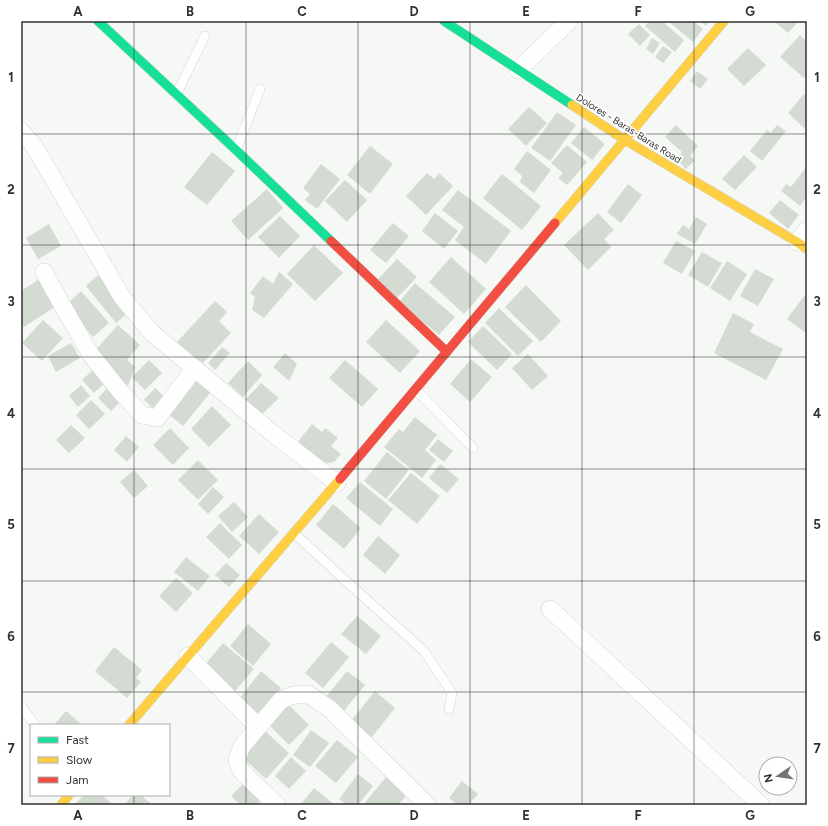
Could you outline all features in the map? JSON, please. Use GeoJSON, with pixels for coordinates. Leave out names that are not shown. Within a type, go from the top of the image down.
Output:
{"type":"FeatureCollection","features":[{"type":"Feature","properties":{"kind":"street"},"geometry":{"type":"LineString","coordinates":[[98,21],[236,150],[447,352]]}},
{"type":"Feature","properties":{"kind":"street","name":"Dolores - Baras-Baras Road"},"geometry":{"type":"LineString","coordinates":[[444,21],[624,140],[804,240]]}},
{"type":"Feature","properties":{"kind":"street"},"geometry":{"type":"LineString","coordinates":[[518,70],[569,21]]}},
{"type":"Feature","properties":{"kind":"street"},"geometry":{"type":"LineString","coordinates":[[130,724],[416,390],[724,21]]}},
{"type":"Feature","properties":{"kind":"street"},"geometry":{"type":"LineString","coordinates":[[21,131],[34,146],[122,297],[152,333],[271,432],[337,483]]}},
{"type":"Feature","properties":{"kind":"street"},"geometry":{"type":"LineString","coordinates":[[44,272],[91,355],[120,392],[142,415],[157,418],[195,368]]}},
{"type":"Feature","properties":{"kind":"street"},"geometry":{"type":"LineString","coordinates":[[550,609],[761,805]]}},
{"type":"Feature","properties":{"kind":"street"},"geometry":{"type":"LineString","coordinates":[[188,656],[258,727]]}},
{"type":"Feature","properties":{"kind":"street"},"geometry":{"type":"LineString","coordinates":[[277,805],[242,772],[237,759],[242,746],[281,700],[294,695],[308,694],[330,710],[427,805]]}},
{"type":"Feature","properties":{"kind":"street"},"geometry":{"type":"LineString","coordinates":[[61,805],[68,796]]}},
{"type":"Feature","properties":{"kind":"lane"},"geometry":{"type":"LineString","coordinates":[[109,31],[111,21]]}},
{"type":"Feature","properties":{"kind":"lane"},"geometry":{"type":"LineString","coordinates":[[176,94],[205,36]]}},
{"type":"Feature","properties":{"kind":"lane"},"geometry":{"type":"LineString","coordinates":[[236,150],[260,89]]}},
{"type":"Feature","properties":{"kind":"lane"},"geometry":{"type":"LineString","coordinates":[[416,390],[473,448]]}},
{"type":"Feature","properties":{"kind":"lane"},"geometry":{"type":"LineString","coordinates":[[294,533],[424,651],[452,693],[449,709]]}},
{"type":"Feature","properties":{"kind":"lane"},"geometry":{"type":"LineString","coordinates":[[21,706],[34,724]]}},
{"type":"Feature","properties":{"kind":"building"},"geometry":{"type":"Polygon","coordinates":[[[649,21],[662,21],[684,40],[675,52],[645,26],[649,21]]]}},
{"type":"Feature","properties":{"kind":"building"},"geometry":{"type":"Polygon","coordinates":[[[668,21],[693,21],[703,29],[693,42],[668,21]]]}},
{"type":"Feature","properties":{"kind":"building"},"geometry":{"type":"Polygon","coordinates":[[[700,21],[710,21],[706,26],[700,21]]]}},
{"type":"Feature","properties":{"kind":"building"},"geometry":{"type":"Polygon","coordinates":[[[774,21],[799,21],[788,33],[774,21]]]}},
{"type":"Feature","properties":{"kind":"building"},"geometry":{"type":"Polygon","coordinates":[[[639,24],[650,35],[640,46],[628,34],[639,24]]]}},
{"type":"Feature","properties":{"kind":"building"},"geometry":{"type":"Polygon","coordinates":[[[800,35],[807,42],[807,75],[804,78],[780,57],[800,35]]]}},
{"type":"Feature","properties":{"kind":"building"},"geometry":{"type":"Polygon","coordinates":[[[652,38],[660,43],[653,54],[646,49],[652,38]]]}},
{"type":"Feature","properties":{"kind":"building"},"geometry":{"type":"Polygon","coordinates":[[[663,46],[672,52],[663,63],[655,57],[663,46]]]}},
{"type":"Feature","properties":{"kind":"building"},"geometry":{"type":"Polygon","coordinates":[[[748,48],[766,65],[744,86],[727,69],[748,48]]]}},
{"type":"Feature","properties":{"kind":"building"},"geometry":{"type":"Polygon","coordinates":[[[697,71],[708,79],[700,89],[690,81],[697,71]]]}},
{"type":"Feature","properties":{"kind":"building"},"geometry":{"type":"Polygon","coordinates":[[[804,94],[807,96],[807,124],[804,128],[788,113],[804,94]]]}},
{"type":"Feature","properties":{"kind":"building"},"geometry":{"type":"Polygon","coordinates":[[[529,107],[547,123],[526,146],[508,129],[529,107]]]}},
{"type":"Feature","properties":{"kind":"building"},"geometry":{"type":"Polygon","coordinates":[[[557,112],[576,125],[550,161],[531,148],[557,112]]]}},
{"type":"Feature","properties":{"kind":"building"},"geometry":{"type":"Polygon","coordinates":[[[676,125],[698,146],[690,156],[695,160],[686,169],[676,159],[682,152],[665,137],[676,125]]]}},
{"type":"Feature","properties":{"kind":"building"},"geometry":{"type":"Polygon","coordinates":[[[777,125],[786,131],[762,161],[750,151],[767,130],[771,133],[777,125]]]}},
{"type":"Feature","properties":{"kind":"building"},"geometry":{"type":"Polygon","coordinates":[[[584,127],[605,144],[592,160],[571,143],[584,127]]]}},
{"type":"Feature","properties":{"kind":"building"},"geometry":{"type":"Polygon","coordinates":[[[567,145],[587,162],[567,185],[558,178],[563,173],[551,163],[567,145]]]}},
{"type":"Feature","properties":{"kind":"building"},"geometry":{"type":"Polygon","coordinates":[[[370,146],[393,164],[370,194],[347,175],[370,146]]]}},
{"type":"Feature","properties":{"kind":"building"},"geometry":{"type":"Polygon","coordinates":[[[527,151],[551,170],[534,193],[520,182],[522,176],[514,169],[527,151]]]}},
{"type":"Feature","properties":{"kind":"building"},"geometry":{"type":"Polygon","coordinates":[[[212,152],[235,171],[207,205],[184,187],[212,152]]]}},
{"type":"Feature","properties":{"kind":"building"},"geometry":{"type":"Polygon","coordinates":[[[744,155],[757,167],[735,190],[722,179],[744,155]]]}},
{"type":"Feature","properties":{"kind":"building"},"geometry":{"type":"Polygon","coordinates":[[[321,164],[340,179],[317,209],[305,200],[310,194],[303,188],[321,164]]]}},
{"type":"Feature","properties":{"kind":"building"},"geometry":{"type":"Polygon","coordinates":[[[807,166],[807,196],[800,206],[781,191],[786,184],[791,187],[807,166]]]}},
{"type":"Feature","properties":{"kind":"building"},"geometry":{"type":"Polygon","coordinates":[[[427,173],[434,179],[439,173],[453,186],[426,215],[406,196],[427,173]]]}},
{"type":"Feature","properties":{"kind":"building"},"geometry":{"type":"Polygon","coordinates":[[[502,174],[541,206],[522,230],[483,198],[502,174]]]}},
{"type":"Feature","properties":{"kind":"building"},"geometry":{"type":"Polygon","coordinates":[[[345,180],[367,200],[347,222],[325,201],[345,180]]]}},
{"type":"Feature","properties":{"kind":"building"},"geometry":{"type":"Polygon","coordinates":[[[628,184],[642,195],[621,223],[607,212],[628,184]]]}},
{"type":"Feature","properties":{"kind":"building"},"geometry":{"type":"Polygon","coordinates":[[[267,189],[283,208],[248,240],[231,221],[267,189]]]}},
{"type":"Feature","properties":{"kind":"building"},"geometry":{"type":"Polygon","coordinates":[[[458,190],[511,231],[486,264],[455,240],[464,227],[442,210],[458,190]]]}},
{"type":"Feature","properties":{"kind":"building"},"geometry":{"type":"Polygon","coordinates":[[[780,200],[799,215],[788,229],[769,213],[780,200]]]}},
{"type":"Feature","properties":{"kind":"building"},"geometry":{"type":"Polygon","coordinates":[[[435,213],[458,231],[444,249],[422,231],[435,213]]]}},
{"type":"Feature","properties":{"kind":"building"},"geometry":{"type":"Polygon","coordinates":[[[598,213],[614,230],[604,239],[611,247],[588,270],[564,245],[598,213]]]}},
{"type":"Feature","properties":{"kind":"building"},"geometry":{"type":"Polygon","coordinates":[[[280,216],[300,236],[279,258],[258,237],[280,216]]]}},
{"type":"Feature","properties":{"kind":"building"},"geometry":{"type":"Polygon","coordinates":[[[696,217],[707,224],[695,244],[677,234],[683,225],[689,229],[696,217]]]}},
{"type":"Feature","properties":{"kind":"building"},"geometry":{"type":"Polygon","coordinates":[[[393,223],[409,236],[386,263],[370,250],[393,223]]]}},
{"type":"Feature","properties":{"kind":"building"},"geometry":{"type":"Polygon","coordinates":[[[49,224],[61,246],[38,259],[26,238],[49,224]]]}},
{"type":"Feature","properties":{"kind":"building"},"geometry":{"type":"Polygon","coordinates":[[[676,241],[695,251],[682,274],[663,263],[676,241]]]}},
{"type":"Feature","properties":{"kind":"building"},"geometry":{"type":"Polygon","coordinates":[[[314,245],[343,273],[315,301],[287,274],[314,245]]]}},
{"type":"Feature","properties":{"kind":"building"},"geometry":{"type":"Polygon","coordinates":[[[702,252],[722,263],[708,287],[688,275],[702,252]]]}},
{"type":"Feature","properties":{"kind":"building"},"geometry":{"type":"Polygon","coordinates":[[[451,257],[486,289],[464,314],[429,282],[451,257]]]}},
{"type":"Feature","properties":{"kind":"building"},"geometry":{"type":"Polygon","coordinates":[[[397,259],[417,277],[397,298],[377,280],[397,259]]]}},
{"type":"Feature","properties":{"kind":"building"},"geometry":{"type":"Polygon","coordinates":[[[727,261],[747,274],[730,301],[710,288],[727,261]]]}},
{"type":"Feature","properties":{"kind":"building"},"geometry":{"type":"Polygon","coordinates":[[[755,269],[774,279],[758,306],[740,296],[755,269]]]}},
{"type":"Feature","properties":{"kind":"building"},"geometry":{"type":"Polygon","coordinates":[[[279,272],[293,284],[264,318],[252,310],[255,297],[250,293],[263,276],[273,284],[279,272]]]}},
{"type":"Feature","properties":{"kind":"building"},"geometry":{"type":"Polygon","coordinates":[[[98,275],[128,313],[116,323],[86,286],[98,275]]]}},
{"type":"Feature","properties":{"kind":"building"},"geometry":{"type":"Polygon","coordinates":[[[41,278],[58,305],[24,327],[21,322],[21,291],[41,278]]]}},
{"type":"Feature","properties":{"kind":"building"},"geometry":{"type":"Polygon","coordinates":[[[415,283],[455,317],[439,335],[399,302],[415,283]]]}},
{"type":"Feature","properties":{"kind":"building"},"geometry":{"type":"Polygon","coordinates":[[[526,285],[561,321],[541,342],[505,307],[526,285]]]}},
{"type":"Feature","properties":{"kind":"building"},"geometry":{"type":"Polygon","coordinates":[[[81,291],[109,323],[93,337],[66,305],[81,291]]]}},
{"type":"Feature","properties":{"kind":"building"},"geometry":{"type":"Polygon","coordinates":[[[807,292],[807,334],[787,319],[807,292]]]}},
{"type":"Feature","properties":{"kind":"building"},"geometry":{"type":"Polygon","coordinates":[[[215,301],[227,312],[219,321],[231,333],[201,365],[177,342],[215,301]]]}},
{"type":"Feature","properties":{"kind":"building"},"geometry":{"type":"Polygon","coordinates":[[[499,308],[533,341],[518,356],[485,323],[499,308]]]}},
{"type":"Feature","properties":{"kind":"building"},"geometry":{"type":"Polygon","coordinates":[[[733,313],[754,324],[750,332],[783,349],[766,380],[714,353],[733,313]]]}},
{"type":"Feature","properties":{"kind":"building"},"geometry":{"type":"Polygon","coordinates":[[[43,320],[63,338],[42,361],[22,343],[43,320]]]}},
{"type":"Feature","properties":{"kind":"building"},"geometry":{"type":"Polygon","coordinates":[[[386,320],[420,351],[400,373],[366,342],[386,320]]]}},
{"type":"Feature","properties":{"kind":"building"},"geometry":{"type":"Polygon","coordinates":[[[118,325],[140,345],[127,360],[135,367],[128,386],[92,354],[118,325]]]}},
{"type":"Feature","properties":{"kind":"building"},"geometry":{"type":"Polygon","coordinates":[[[483,326],[512,354],[497,370],[468,342],[483,326]]]}},
{"type":"Feature","properties":{"kind":"building"},"geometry":{"type":"Polygon","coordinates":[[[71,343],[80,358],[56,372],[48,356],[71,343]]]}},
{"type":"Feature","properties":{"kind":"building"},"geometry":{"type":"Polygon","coordinates":[[[222,347],[230,353],[215,370],[208,363],[222,347]]]}},
{"type":"Feature","properties":{"kind":"building"},"geometry":{"type":"Polygon","coordinates":[[[285,353],[297,364],[289,381],[273,367],[285,353]]]}},
{"type":"Feature","properties":{"kind":"building"},"geometry":{"type":"Polygon","coordinates":[[[528,354],[548,376],[532,390],[512,368],[528,354]]]}},
{"type":"Feature","properties":{"kind":"building"},"geometry":{"type":"Polygon","coordinates":[[[471,359],[492,377],[470,402],[450,384],[471,359]]]}},
{"type":"Feature","properties":{"kind":"building"},"geometry":{"type":"Polygon","coordinates":[[[149,360],[162,373],[145,390],[132,377],[149,360]]]}},
{"type":"Feature","properties":{"kind":"building"},"geometry":{"type":"Polygon","coordinates":[[[345,360],[378,389],[362,407],[329,378],[345,360]]]}},
{"type":"Feature","properties":{"kind":"building"},"geometry":{"type":"Polygon","coordinates":[[[248,361],[262,375],[243,397],[228,383],[248,361]]]}},
{"type":"Feature","properties":{"kind":"building"},"geometry":{"type":"Polygon","coordinates":[[[95,368],[107,381],[94,393],[82,380],[95,368]]]}},
{"type":"Feature","properties":{"kind":"building"},"geometry":{"type":"Polygon","coordinates":[[[195,380],[210,393],[183,426],[167,413],[195,380]]]}},
{"type":"Feature","properties":{"kind":"building"},"geometry":{"type":"Polygon","coordinates":[[[261,383],[279,398],[260,416],[245,400],[261,383]]]}},
{"type":"Feature","properties":{"kind":"building"},"geometry":{"type":"Polygon","coordinates":[[[81,385],[90,396],[78,407],[69,396],[81,385]]]}},
{"type":"Feature","properties":{"kind":"building"},"geometry":{"type":"Polygon","coordinates":[[[109,386],[122,400],[111,411],[98,398],[109,386]]]}},
{"type":"Feature","properties":{"kind":"building"},"geometry":{"type":"Polygon","coordinates":[[[155,388],[167,399],[156,411],[144,400],[155,388]]]}},
{"type":"Feature","properties":{"kind":"building"},"geometry":{"type":"Polygon","coordinates":[[[91,400],[105,414],[89,429],[76,415],[91,400]]]}},
{"type":"Feature","properties":{"kind":"building"},"geometry":{"type":"Polygon","coordinates":[[[212,406],[231,425],[209,447],[191,429],[212,406]]]}},
{"type":"Feature","properties":{"kind":"building"},"geometry":{"type":"Polygon","coordinates":[[[415,417],[437,435],[425,450],[436,460],[422,478],[384,447],[399,429],[403,432],[415,417]]]}},
{"type":"Feature","properties":{"kind":"building"},"geometry":{"type":"Polygon","coordinates":[[[312,424],[322,432],[325,428],[338,438],[331,446],[341,454],[334,462],[323,464],[297,443],[312,424]]]}},
{"type":"Feature","properties":{"kind":"building"},"geometry":{"type":"Polygon","coordinates":[[[71,425],[85,438],[69,453],[56,440],[71,425]]]}},
{"type":"Feature","properties":{"kind":"building"},"geometry":{"type":"Polygon","coordinates":[[[170,428],[189,448],[173,465],[153,445],[170,428]]]}},
{"type":"Feature","properties":{"kind":"building"},"geometry":{"type":"Polygon","coordinates":[[[126,436],[139,447],[127,462],[114,450],[126,436]]]}},
{"type":"Feature","properties":{"kind":"building"},"geometry":{"type":"Polygon","coordinates":[[[438,439],[453,451],[444,462],[429,450],[438,439]]]}},
{"type":"Feature","properties":{"kind":"building"},"geometry":{"type":"Polygon","coordinates":[[[387,452],[409,470],[386,499],[364,481],[387,452]]]}},
{"type":"Feature","properties":{"kind":"building"},"geometry":{"type":"Polygon","coordinates":[[[198,460],[218,480],[198,500],[178,480],[198,460]]]}},
{"type":"Feature","properties":{"kind":"building"},"geometry":{"type":"Polygon","coordinates":[[[440,464],[459,479],[447,493],[429,478],[440,464]]]}},
{"type":"Feature","properties":{"kind":"building"},"geometry":{"type":"Polygon","coordinates":[[[134,470],[148,486],[134,498],[120,482],[134,470]]]}},
{"type":"Feature","properties":{"kind":"building"},"geometry":{"type":"Polygon","coordinates":[[[411,473],[440,496],[417,524],[388,500],[411,473]]]}},
{"type":"Feature","properties":{"kind":"building"},"geometry":{"type":"Polygon","coordinates":[[[360,482],[393,509],[380,526],[346,498],[360,482]]]}},
{"type":"Feature","properties":{"kind":"building"},"geometry":{"type":"Polygon","coordinates":[[[213,487],[224,497],[208,514],[198,504],[213,487]]]}},
{"type":"Feature","properties":{"kind":"building"},"geometry":{"type":"Polygon","coordinates":[[[234,502],[248,517],[232,532],[218,516],[234,502]]]}},
{"type":"Feature","properties":{"kind":"building"},"geometry":{"type":"Polygon","coordinates":[[[333,504],[361,528],[344,549],[316,525],[333,504]]]}},
{"type":"Feature","properties":{"kind":"building"},"geometry":{"type":"Polygon","coordinates":[[[259,514],[279,532],[259,554],[239,536],[259,514]]]}},
{"type":"Feature","properties":{"kind":"building"},"geometry":{"type":"Polygon","coordinates":[[[220,523],[242,545],[229,559],[206,537],[220,523]]]}},
{"type":"Feature","properties":{"kind":"building"},"geometry":{"type":"Polygon","coordinates":[[[378,536],[400,555],[385,574],[363,555],[378,536]]]}},
{"type":"Feature","properties":{"kind":"building"},"geometry":{"type":"Polygon","coordinates":[[[186,557],[210,576],[198,591],[174,572],[186,557]]]}},
{"type":"Feature","properties":{"kind":"building"},"geometry":{"type":"Polygon","coordinates":[[[226,563],[240,575],[229,587],[215,575],[226,563]]]}},
{"type":"Feature","properties":{"kind":"building"},"geometry":{"type":"Polygon","coordinates":[[[176,578],[193,593],[176,612],[159,596],[176,578]]]}},
{"type":"Feature","properties":{"kind":"building"},"geometry":{"type":"Polygon","coordinates":[[[357,616],[381,636],[366,654],[341,634],[357,616]]]}},
{"type":"Feature","properties":{"kind":"building"},"geometry":{"type":"Polygon","coordinates":[[[248,624],[271,644],[253,666],[230,646],[248,624]]]}},
{"type":"Feature","properties":{"kind":"building"},"geometry":{"type":"Polygon","coordinates":[[[331,642],[349,657],[323,688],[305,673],[331,642]]]}},
{"type":"Feature","properties":{"kind":"building"},"geometry":{"type":"Polygon","coordinates":[[[223,643],[254,669],[234,692],[203,667],[223,643]]]}},
{"type":"Feature","properties":{"kind":"building"},"geometry":{"type":"Polygon","coordinates":[[[114,647],[142,670],[136,678],[141,682],[127,698],[95,671],[114,647]]]}},
{"type":"Feature","properties":{"kind":"building"},"geometry":{"type":"Polygon","coordinates":[[[261,671],[281,688],[260,715],[240,698],[261,671]]]}},
{"type":"Feature","properties":{"kind":"building"},"geometry":{"type":"Polygon","coordinates":[[[347,671],[365,685],[343,712],[326,697],[347,671]]]}},
{"type":"Feature","properties":{"kind":"building"},"geometry":{"type":"Polygon","coordinates":[[[375,691],[395,708],[372,737],[352,720],[375,691]]]}},
{"type":"Feature","properties":{"kind":"building"},"geometry":{"type":"Polygon","coordinates":[[[288,704],[309,725],[289,745],[268,724],[288,704]]]}},
{"type":"Feature","properties":{"kind":"building"},"geometry":{"type":"Polygon","coordinates":[[[66,711],[81,724],[55,724],[66,711]]]}},
{"type":"Feature","properties":{"kind":"building"},"geometry":{"type":"Polygon","coordinates":[[[264,730],[289,753],[266,779],[241,756],[264,730]]]}},
{"type":"Feature","properties":{"kind":"building"},"geometry":{"type":"Polygon","coordinates":[[[311,730],[329,743],[310,767],[293,755],[311,730]]]}},
{"type":"Feature","properties":{"kind":"building"},"geometry":{"type":"Polygon","coordinates":[[[337,740],[358,757],[336,783],[315,766],[337,740]]]}},
{"type":"Feature","properties":{"kind":"building"},"geometry":{"type":"Polygon","coordinates":[[[291,757],[306,771],[289,789],[275,776],[291,757]]]}},
{"type":"Feature","properties":{"kind":"building"},"geometry":{"type":"Polygon","coordinates":[[[358,774],[373,786],[358,805],[347,805],[339,799],[358,774]]]}},
{"type":"Feature","properties":{"kind":"building"},"geometry":{"type":"Polygon","coordinates":[[[386,777],[407,795],[398,805],[363,805],[386,777]]]}},
{"type":"Feature","properties":{"kind":"building"},"geometry":{"type":"Polygon","coordinates":[[[462,781],[478,794],[469,805],[458,805],[449,798],[462,781]]]}},
{"type":"Feature","properties":{"kind":"building"},"geometry":{"type":"Polygon","coordinates":[[[245,782],[263,799],[256,805],[240,805],[231,796],[245,782]]]}},
{"type":"Feature","properties":{"kind":"building"},"geometry":{"type":"Polygon","coordinates":[[[314,788],[335,805],[300,805],[314,788]]]}},
{"type":"Feature","properties":{"kind":"building"},"geometry":{"type":"Polygon","coordinates":[[[83,796],[103,796],[113,805],[74,805],[83,796]]]}},
{"type":"Feature","properties":{"kind":"building"},"geometry":{"type":"Polygon","coordinates":[[[132,796],[142,796],[150,803],[149,805],[124,805],[132,796]]]}},
{"type":"Feature","properties":{"kind":"traffic: fast"},"geometry":{"type":"LineString","coordinates":[[98,21],[331,241]]}},
{"type":"Feature","properties":{"kind":"traffic: fast"},"geometry":{"type":"LineString","coordinates":[[444,21],[572,105]]}},
{"type":"Feature","properties":{"kind":"traffic: slow"},"geometry":{"type":"LineString","coordinates":[[555,223],[724,21]]}},
{"type":"Feature","properties":{"kind":"traffic: slow"},"geometry":{"type":"LineString","coordinates":[[572,105],[625,140],[807,249]]}},
{"type":"Feature","properties":{"kind":"traffic: slow"},"geometry":{"type":"LineString","coordinates":[[130,724],[340,479]]}},
{"type":"Feature","properties":{"kind":"traffic: slow"},"geometry":{"type":"LineString","coordinates":[[61,805],[68,796]]}},
{"type":"Feature","properties":{"kind":"traffic: jam"},"geometry":{"type":"LineString","coordinates":[[340,479],[555,223]]}},
{"type":"Feature","properties":{"kind":"traffic: jam"},"geometry":{"type":"LineString","coordinates":[[331,241],[447,352]]}}]}
